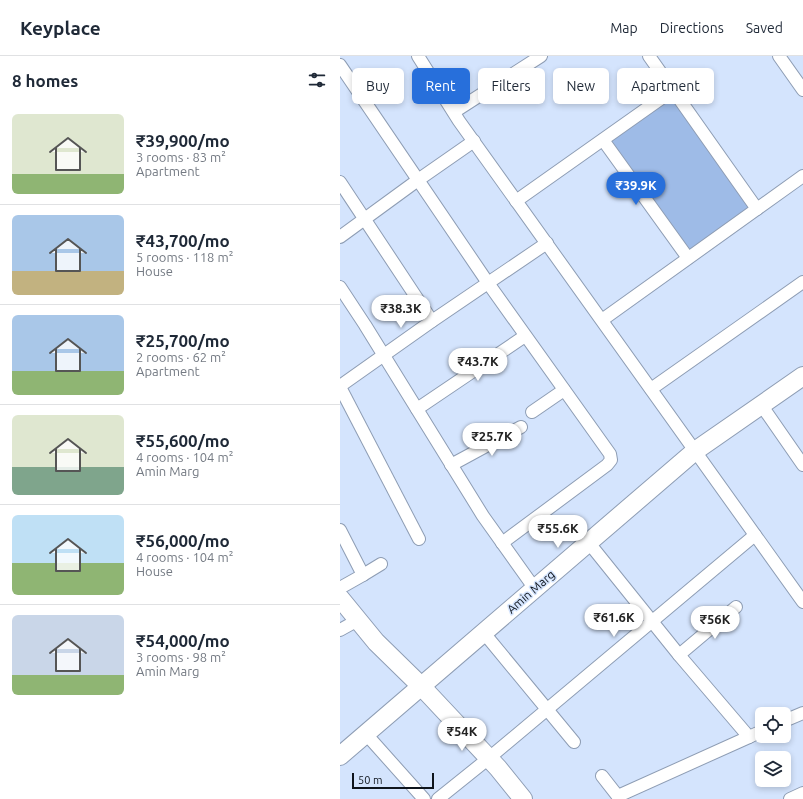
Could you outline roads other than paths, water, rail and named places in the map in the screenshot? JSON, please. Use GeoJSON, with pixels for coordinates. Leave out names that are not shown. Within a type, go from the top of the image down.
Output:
{"type":"FeatureCollection","features":[{"type":"Feature","properties":{"kind":"main road","name":"Amin Marg"},"geometry":{"type":"LineString","coordinates":[[340,756],[695,451],[762,406],[803,376]]}},
{"type":"Feature","properties":{"kind":"main road"},"geometry":{"type":"LineString","coordinates":[[340,598],[376,642],[422,687],[489,758],[523,799]]}},
{"type":"Feature","properties":{"kind":"street"},"geometry":{"type":"LineString","coordinates":[[418,56],[474,141],[803,602]]}},
{"type":"Feature","properties":{"kind":"street"},"geometry":{"type":"LineString","coordinates":[[454,112],[541,56]]}},
{"type":"Feature","properties":{"kind":"street"},"geometry":{"type":"LineString","coordinates":[[648,56],[657,68]]}},
{"type":"Feature","properties":{"kind":"street"},"geometry":{"type":"LineString","coordinates":[[779,56],[803,90]]}},
{"type":"Feature","properties":{"kind":"street"},"geometry":{"type":"LineString","coordinates":[[340,65],[488,283],[610,454],[611,460],[607,465],[502,543]]}},
{"type":"Feature","properties":{"kind":"street"},"geometry":{"type":"LineString","coordinates":[[516,200],[653,104]]}},
{"type":"Feature","properties":{"kind":"street"},"geometry":{"type":"LineString","coordinates":[[683,104],[757,209]]}},
{"type":"Feature","properties":{"kind":"street"},"geometry":{"type":"LineString","coordinates":[[603,140],[688,258]]}},
{"type":"Feature","properties":{"kind":"street"},"geometry":{"type":"LineString","coordinates":[[340,237],[474,141]]}},
{"type":"Feature","properties":{"kind":"street"},"geometry":{"type":"LineString","coordinates":[[602,320],[803,176]]}},
{"type":"Feature","properties":{"kind":"street"},"geometry":{"type":"LineString","coordinates":[[340,182],[432,322]]}},
{"type":"Feature","properties":{"kind":"street"},"geometry":{"type":"LineString","coordinates":[[419,539],[340,387],[488,283],[547,244]]}},
{"type":"Feature","properties":{"kind":"street"},"geometry":{"type":"LineString","coordinates":[[651,389],[803,282]]}},
{"type":"Feature","properties":{"kind":"street"},"geometry":{"type":"LineString","coordinates":[[342,293],[384,355],[483,516],[535,589]]}},
{"type":"Feature","properties":{"kind":"street"},"geometry":{"type":"LineString","coordinates":[[417,409],[525,336]]}},
{"type":"Feature","properties":{"kind":"street"},"geometry":{"type":"LineString","coordinates":[[532,412],[564,390]]}},
{"type":"Feature","properties":{"kind":"street"},"geometry":{"type":"LineString","coordinates":[[762,406],[803,465]]}},
{"type":"Feature","properties":{"kind":"street"},"geometry":{"type":"LineString","coordinates":[[451,465],[520,427]]}},
{"type":"Feature","properties":{"kind":"street"},"geometry":{"type":"LineString","coordinates":[[340,530],[363,575]]}},
{"type":"Feature","properties":{"kind":"street"},"geometry":{"type":"LineString","coordinates":[[438,799],[547,710],[755,535]]}},
{"type":"Feature","properties":{"kind":"street"},"geometry":{"type":"LineString","coordinates":[[589,543],[679,655],[749,737]]}},
{"type":"Feature","properties":{"kind":"street"},"geometry":{"type":"LineString","coordinates":[[340,588],[381,564]]}},
{"type":"Feature","properties":{"kind":"street"},"geometry":{"type":"LineString","coordinates":[[679,655],[736,607]]}},
{"type":"Feature","properties":{"kind":"street"},"geometry":{"type":"LineString","coordinates":[[340,630],[358,620]]}},
{"type":"Feature","properties":{"kind":"street"},"geometry":{"type":"LineString","coordinates":[[484,633],[574,742]]}},
{"type":"Feature","properties":{"kind":"street"},"geometry":{"type":"LineString","coordinates":[[791,718],[803,713]]}},
{"type":"Feature","properties":{"kind":"street"},"geometry":{"type":"LineString","coordinates":[[366,734],[424,799]]}},
{"type":"Feature","properties":{"kind":"street"},"geometry":{"type":"LineString","coordinates":[[602,776],[619,798],[755,734]]}},
{"type":"Feature","properties":{"kind":"street"},"geometry":{"type":"LineString","coordinates":[[790,799],[803,793]]}}]}
